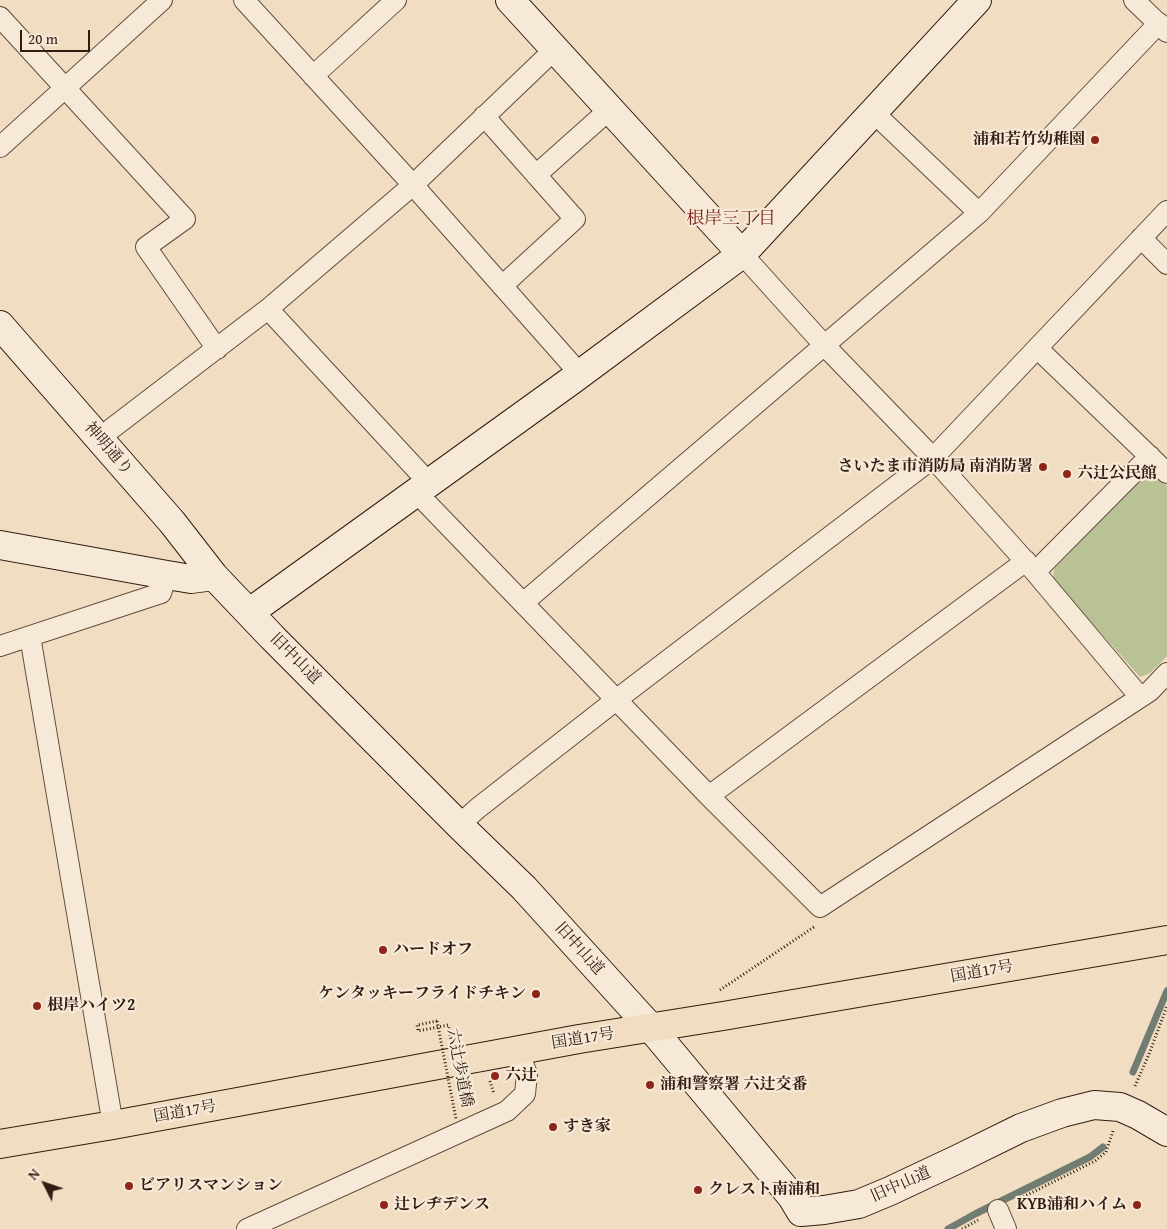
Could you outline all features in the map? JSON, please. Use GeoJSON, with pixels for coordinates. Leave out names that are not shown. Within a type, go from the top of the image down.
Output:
{"type":"FeatureCollection","features":[{"type":"Feature","properties":{"kind":"highway","name":"国道17号"},"geometry":{"type":"LineString","coordinates":[[0,1144],[518,1050],[1167,940]]}},
{"type":"Feature","properties":{"kind":"street"},"geometry":{"type":"LineString","coordinates":[[0,147],[162,0]]}},
{"type":"Feature","properties":{"kind":"street"},"geometry":{"type":"LineString","coordinates":[[244,0],[413,185],[580,374]]}},
{"type":"Feature","properties":{"kind":"street"},"geometry":{"type":"LineString","coordinates":[[313,76],[396,0]]}},
{"type":"Feature","properties":{"kind":"street"},"geometry":{"type":"LineString","coordinates":[[250,612],[580,374],[742,254],[977,0]]}},
{"type":"Feature","properties":{"kind":"street"},"geometry":{"type":"LineString","coordinates":[[523,603],[979,214],[1163,28],[1134,0]]}},
{"type":"Feature","properties":{"kind":"street"},"geometry":{"type":"LineString","coordinates":[[515,2],[555,49],[825,346],[933,458],[1031,566],[1140,697]]}},
{"type":"Feature","properties":{"kind":"street"},"geometry":{"type":"LineString","coordinates":[[0,17],[185,219],[146,247],[217,349]]}},
{"type":"Feature","properties":{"kind":"street"},"geometry":{"type":"LineString","coordinates":[[98,439],[268,309],[413,185],[555,49]]}},
{"type":"Feature","properties":{"kind":"street"},"geometry":{"type":"LineString","coordinates":[[536,175],[610,109]]}},
{"type":"Feature","properties":{"kind":"street"},"geometry":{"type":"LineString","coordinates":[[873,112],[979,214]]}},
{"type":"Feature","properties":{"kind":"street"},"geometry":{"type":"LineString","coordinates":[[484,116],[575,218],[502,286]]}},
{"type":"Feature","properties":{"kind":"street"},"geometry":{"type":"LineString","coordinates":[[459,825],[616,700],[933,458],[1167,211]]}},
{"type":"Feature","properties":{"kind":"street"},"geometry":{"type":"LineString","coordinates":[[1141,238],[1167,264]]}},
{"type":"Feature","properties":{"kind":"street"},"geometry":{"type":"LineString","coordinates":[[268,309],[523,603],[709,796],[820,906],[1150,691],[1167,673]]}},
{"type":"Feature","properties":{"kind":"street","name":"神明通り"},"geometry":{"type":"LineString","coordinates":[[0,325],[172,522],[214,576]]}},
{"type":"Feature","properties":{"kind":"street"},"geometry":{"type":"LineString","coordinates":[[1037,348],[1167,473]]}},
{"type":"Feature","properties":{"kind":"street"},"geometry":{"type":"LineString","coordinates":[[709,796],[1031,566],[1150,456]]}},
{"type":"Feature","properties":{"kind":"street"},"geometry":{"type":"LineString","coordinates":[[0,544],[191,579],[214,576]]}},
{"type":"Feature","properties":{"kind":"street"},"geometry":{"type":"LineString","coordinates":[[0,646],[161,593],[167,575]]}},
{"type":"Feature","properties":{"kind":"street","name":"旧中山道"},"geometry":{"type":"LineString","coordinates":[[214,576],[272,637],[524,888],[651,1028],[786,1190],[804,1220],[824,1210],[859,1204],[890,1191],[1021,1128],[1062,1113],[1094,1105],[1120,1107],[1167,1132]]}},
{"type":"Feature","properties":{"kind":"street"},"geometry":{"type":"LineString","coordinates":[[30,636],[113,1125]]}},
{"type":"Feature","properties":{"kind":"street"},"geometry":{"type":"LineString","coordinates":[[247,1229],[507,1111],[525,1094],[527,1074],[518,1050]]}},
{"type":"Feature","properties":{"kind":"street"},"geometry":{"type":"LineString","coordinates":[[998,1210],[1006,1229]]}},
{"type":"Feature","properties":{"kind":"path"},"geometry":{"type":"LineString","coordinates":[[717,992],[821,922]]}},
{"type":"Feature","properties":{"kind":"path","name":"六辻歩道橋"},"geometry":{"type":"LineString","coordinates":[[451,1040],[448,1025],[437,1027],[418,1031],[417,1025],[437,1021],[456,1120]]}},
{"type":"Feature","properties":{"kind":"green space"},"geometry":{"type":"Polygon","coordinates":[[[1146,475],[1158,477],[1167,486],[1167,656],[1150,673],[1140,677],[1053,579],[1054,569],[1146,475]]]}},
{"type":"Feature","properties":{"kind":"waterway"},"geometry":{"type":"LineString","coordinates":[[1133,1072],[1167,991]]}},
{"type":"Feature","properties":{"kind":"waterway"},"geometry":{"type":"LineString","coordinates":[[948,1229],[1090,1157],[1103,1147]]}},
{"type":"Feature","properties":{"kind":"place","name":"浦和若竹幼稚園"},"geometry":{"type":"Point","coordinates":[1095,140]}},
{"type":"Feature","properties":{"kind":"place","name":"さいたま市消防局 南消防署"},"geometry":{"type":"Point","coordinates":[1043,467]}},
{"type":"Feature","properties":{"kind":"place","name":"六辻公民館"},"geometry":{"type":"Point","coordinates":[1067,474]}},
{"type":"Feature","properties":{"kind":"place","name":"ハードオフ"},"geometry":{"type":"Point","coordinates":[383,950]}},
{"type":"Feature","properties":{"kind":"place","name":"ケンタッキーフライドチキン"},"geometry":{"type":"Point","coordinates":[536,994]}},
{"type":"Feature","properties":{"kind":"place","name":"根岸ハイツ2"},"geometry":{"type":"Point","coordinates":[37,1006]}},
{"type":"Feature","properties":{"kind":"place","name":"六辻"},"geometry":{"type":"Point","coordinates":[495,1076]}},
{"type":"Feature","properties":{"kind":"place","name":"浦和警察署 六辻交番"},"geometry":{"type":"Point","coordinates":[650,1085]}},
{"type":"Feature","properties":{"kind":"place","name":"すき家"},"geometry":{"type":"Point","coordinates":[553,1127]}},
{"type":"Feature","properties":{"kind":"place","name":"ビアリスマンション"},"geometry":{"type":"Point","coordinates":[129,1186]}},
{"type":"Feature","properties":{"kind":"place","name":"クレスト南浦和"},"geometry":{"type":"Point","coordinates":[698,1190]}},
{"type":"Feature","properties":{"kind":"place","name":"辻レヂデンス"},"geometry":{"type":"Point","coordinates":[384,1205]}},
{"type":"Feature","properties":{"kind":"place","name":"KYB浦和ハイム"},"geometry":{"type":"Point","coordinates":[1137,1205]}},
{"type":"Feature","properties":{"kind":"district","name":"根岸三丁目"},"geometry":{"type":"Point","coordinates":[731,219]}}]}
